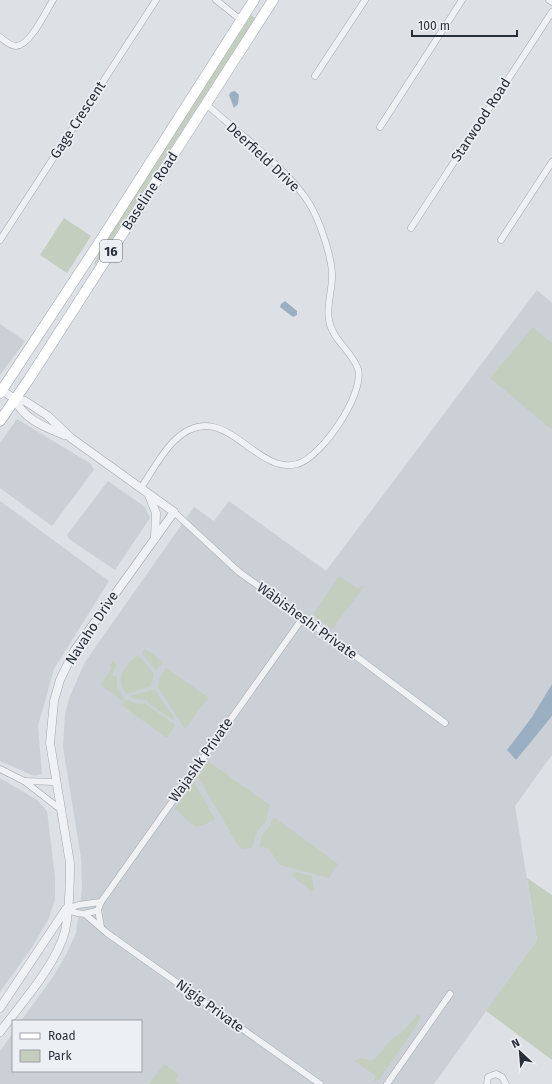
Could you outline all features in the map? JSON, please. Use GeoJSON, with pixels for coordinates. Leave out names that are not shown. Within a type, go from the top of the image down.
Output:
{"type":"FeatureCollection","features":[{"type":"Feature","properties":{"kind":"main road","name":"Baseline Road"},"geometry":{"type":"LineString","coordinates":[[1,391],[254,0]]}},
{"type":"Feature","properties":{"kind":"main road","name":"Baseline Road"},"geometry":{"type":"LineString","coordinates":[[0,421],[273,0]]}},
{"type":"Feature","properties":{"kind":"street"},"geometry":{"type":"LineString","coordinates":[[0,36],[12,46],[24,44],[53,0]]}},
{"type":"Feature","properties":{"kind":"street","name":"Gage Crescent"},"geometry":{"type":"LineString","coordinates":[[0,240],[156,0]]}},
{"type":"Feature","properties":{"kind":"street"},"geometry":{"type":"LineString","coordinates":[[216,0],[241,20]]}},
{"type":"Feature","properties":{"kind":"street"},"geometry":{"type":"LineString","coordinates":[[315,76],[365,0]]}},
{"type":"Feature","properties":{"kind":"street"},"geometry":{"type":"LineString","coordinates":[[380,127],[462,0]]}},
{"type":"Feature","properties":{"kind":"street","name":"Starwood Road"},"geometry":{"type":"LineString","coordinates":[[411,228],[552,12]]}},
{"type":"Feature","properties":{"kind":"street","name":"Deerfield Drive"},"geometry":{"type":"LineString","coordinates":[[141,488],[172,442],[183,433],[201,427],[218,427],[232,434],[268,459],[277,463],[297,464],[308,458],[320,447],[336,427],[348,410],[358,381],[357,367],[337,339],[329,322],[327,304],[332,272],[322,233],[309,203],[281,171],[206,104]]}},
{"type":"Feature","properties":{"kind":"street"},"geometry":{"type":"LineString","coordinates":[[501,240],[552,162]]}},
{"type":"Feature","properties":{"kind":"street"},"geometry":{"type":"LineString","coordinates":[[1,391],[15,398],[20,409],[40,424],[71,438],[174,512]]}},
{"type":"Feature","properties":{"kind":"street"},"geometry":{"type":"LineString","coordinates":[[149,494],[156,512],[155,538]]}},
{"type":"Feature","properties":{"kind":"street","name":"Navaho Drive"},"geometry":{"type":"LineString","coordinates":[[0,1032],[46,969],[58,949],[65,932],[70,884],[70,864],[55,782],[50,743],[54,701],[60,680],[74,651],[174,512]]}},
{"type":"Feature","properties":{"kind":"street","name":"Wàbisheshì Private"},"geometry":{"type":"LineString","coordinates":[[174,512],[239,572],[302,619],[337,642],[445,723]]}},
{"type":"Feature","properties":{"kind":"street","name":"Wajashk Private"},"geometry":{"type":"LineString","coordinates":[[98,910],[101,902],[302,619]]}},
{"type":"Feature","properties":{"kind":"street"},"geometry":{"type":"LineString","coordinates":[[0,769],[24,781],[60,809]]}},
{"type":"Feature","properties":{"kind":"street"},"geometry":{"type":"LineString","coordinates":[[24,781],[55,782]]}},
{"type":"Feature","properties":{"kind":"street"},"geometry":{"type":"LineString","coordinates":[[67,908],[101,902]]}},
{"type":"Feature","properties":{"kind":"street"},"geometry":{"type":"LineString","coordinates":[[67,908],[77,914],[86,915],[98,910],[101,927]]}},
{"type":"Feature","properties":{"kind":"street","name":"Navaho Drive"},"geometry":{"type":"LineString","coordinates":[[0,1008],[67,908]]}},
{"type":"Feature","properties":{"kind":"street","name":"Nigig Private"},"geometry":{"type":"LineString","coordinates":[[86,915],[320,1084]]}},
{"type":"Feature","properties":{"kind":"street"},"geometry":{"type":"LineString","coordinates":[[387,1084],[450,994]]}},
{"type":"Feature","properties":{"kind":"street"},"geometry":{"type":"LineString","coordinates":[[487,1084],[488,1077],[496,1074],[502,1077],[506,1084]]}},
{"type":"Feature","properties":{"kind":"shaded area"},"geometry":{"type":"Polygon","coordinates":[[[537,290],[552,303],[552,755],[515,806],[537,940],[434,1084],[0,1084],[0,1051],[12,1034],[12,1072],[142,1072],[142,1020],[22,1020],[53,977],[68,951],[76,933],[82,889],[81,858],[63,747],[65,714],[70,696],[85,662],[194,507],[214,521],[229,501],[326,571],[537,290]]]}},
{"type":"Feature","properties":{"kind":"shaded area"},"geometry":{"type":"Polygon","coordinates":[[[0,324],[25,341],[1,374],[0,374],[0,324]]]}},
{"type":"Feature","properties":{"kind":"shaded area"},"geometry":{"type":"Polygon","coordinates":[[[17,419],[91,464],[94,470],[52,526],[0,488],[0,443],[17,419]]]}},
{"type":"Feature","properties":{"kind":"shaded area"},"geometry":{"type":"Polygon","coordinates":[[[108,481],[145,507],[150,518],[115,570],[69,539],[67,535],[108,481]]]}},
{"type":"Feature","properties":{"kind":"shaded area"},"geometry":{"type":"Polygon","coordinates":[[[0,501],[109,581],[54,669],[38,726],[42,774],[34,776],[0,761],[0,501]]]}},
{"type":"Feature","properties":{"kind":"shaded area"},"geometry":{"type":"Polygon","coordinates":[[[0,778],[37,800],[47,811],[55,877],[55,899],[49,918],[33,946],[0,992],[0,778]]]}},
{"type":"Feature","properties":{"kind":"green space"},"geometry":{"type":"Polygon","coordinates":[[[251,15],[255,18],[95,265],[94,264],[105,242],[251,15]]]}},
{"type":"Feature","properties":{"kind":"green space"},"geometry":{"type":"Polygon","coordinates":[[[64,218],[91,236],[67,273],[40,255],[64,218]]]}},
{"type":"Feature","properties":{"kind":"green space"},"geometry":{"type":"Polygon","coordinates":[[[533,327],[552,343],[552,430],[490,378],[533,327]]]}},
{"type":"Feature","properties":{"kind":"green space"},"geometry":{"type":"Polygon","coordinates":[[[339,576],[358,589],[361,585],[364,587],[332,629],[314,616],[314,613],[339,576]]]}},
{"type":"Feature","properties":{"kind":"green space"},"geometry":{"type":"Polygon","coordinates":[[[145,649],[163,662],[156,671],[142,653],[145,649]]]}},
{"type":"Feature","properties":{"kind":"green space"},"geometry":{"type":"Polygon","coordinates":[[[137,656],[141,658],[154,674],[151,686],[127,694],[121,685],[122,674],[132,659],[137,656]]]}},
{"type":"Feature","properties":{"kind":"green space"},"geometry":{"type":"Polygon","coordinates":[[[113,661],[117,665],[112,675],[117,676],[117,688],[124,698],[120,704],[121,701],[119,698],[100,685],[112,668],[110,666],[113,661]]]}},
{"type":"Feature","properties":{"kind":"green space"},"geometry":{"type":"Polygon","coordinates":[[[166,668],[209,698],[206,702],[205,701],[185,729],[158,687],[160,677],[166,668]]]}},
{"type":"Feature","properties":{"kind":"green space"},"geometry":{"type":"Polygon","coordinates":[[[155,690],[174,718],[173,720],[149,704],[147,700],[136,699],[129,696],[155,690]]]}},
{"type":"Feature","properties":{"kind":"green space"},"geometry":{"type":"Polygon","coordinates":[[[125,699],[135,703],[146,704],[175,725],[167,738],[121,705],[125,699]]]}},
{"type":"Feature","properties":{"kind":"green space"},"geometry":{"type":"Polygon","coordinates":[[[208,761],[270,805],[265,823],[257,831],[252,848],[243,849],[239,847],[198,777],[208,761]]]}},
{"type":"Feature","properties":{"kind":"green space"},"geometry":{"type":"Polygon","coordinates":[[[194,782],[215,819],[202,826],[197,826],[190,823],[175,809],[194,782]]]}},
{"type":"Feature","properties":{"kind":"green space"},"geometry":{"type":"Polygon","coordinates":[[[275,818],[338,864],[329,878],[280,865],[268,848],[259,847],[262,835],[270,826],[272,819],[275,818]]]}},
{"type":"Feature","properties":{"kind":"green space"},"geometry":{"type":"Polygon","coordinates":[[[295,872],[312,876],[314,890],[311,891],[292,876],[295,872]]]}},
{"type":"Feature","properties":{"kind":"green space"},"geometry":{"type":"Polygon","coordinates":[[[527,878],[552,895],[552,1060],[486,1011],[537,940],[527,878]]]}},
{"type":"Feature","properties":{"kind":"green space"},"geometry":{"type":"Polygon","coordinates":[[[418,1014],[421,1017],[418,1023],[379,1080],[373,1082],[376,1076],[354,1061],[360,1058],[371,1060],[375,1059],[390,1041],[404,1030],[418,1014]]]}},
{"type":"Feature","properties":{"kind":"green space"},"geometry":{"type":"Polygon","coordinates":[[[164,1064],[179,1075],[175,1080],[180,1084],[149,1084],[164,1064]]]}},
{"type":"Feature","properties":{"kind":"water"},"geometry":{"type":"Polygon","coordinates":[[[235,91],[239,95],[238,104],[234,108],[229,95],[231,92],[235,91]]]}},
{"type":"Feature","properties":{"kind":"water"},"geometry":{"type":"Polygon","coordinates":[[[285,301],[297,311],[297,315],[293,317],[280,307],[285,301]]]}},
{"type":"Feature","properties":{"kind":"water"},"geometry":{"type":"Polygon","coordinates":[[[552,684],[552,716],[516,760],[507,750],[532,717],[552,684]]]}}]}
